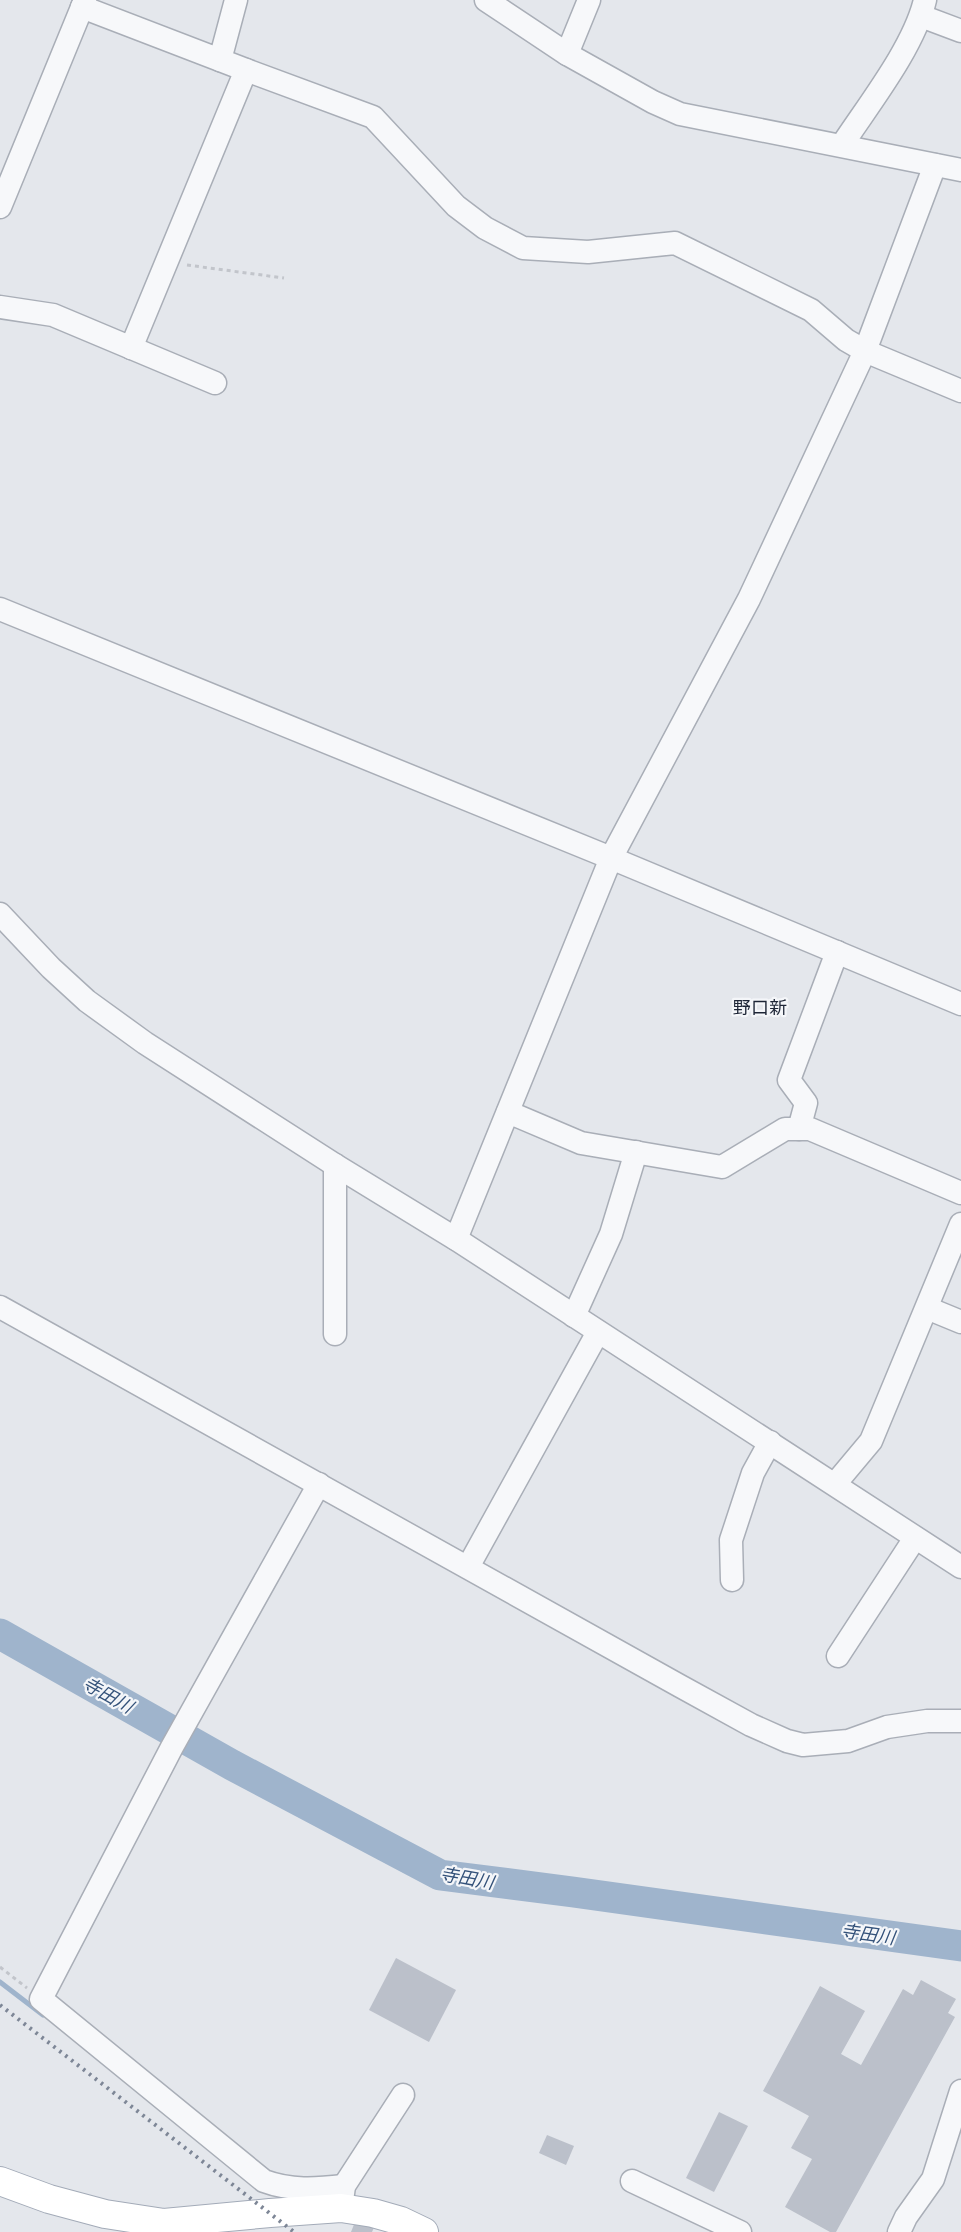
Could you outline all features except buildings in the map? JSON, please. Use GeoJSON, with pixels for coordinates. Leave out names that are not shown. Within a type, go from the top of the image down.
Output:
{"type":"FeatureCollection","features":[{"type":"Feature","properties":{"kind":"main road"},"geometry":{"type":"LineString","coordinates":[[0,2181],[49,2199],[164,2228],[264,2223],[343,2197],[373,2212],[401,2221],[424,2232]]}},
{"type":"Feature","properties":{"kind":"street"},"geometry":{"type":"LineString","coordinates":[[220,60],[236,0]]}},
{"type":"Feature","properties":{"kind":"street"},"geometry":{"type":"LineString","coordinates":[[486,0],[567,54],[652,102],[680,114],[961,170]]}},
{"type":"Feature","properties":{"kind":"street"},"geometry":{"type":"LineString","coordinates":[[567,54],[589,0]]}},
{"type":"Feature","properties":{"kind":"street"},"geometry":{"type":"LineString","coordinates":[[0,208],[83,3],[220,60],[373,118],[456,206],[485,228],[523,248],[588,252],[675,243],[811,310],[846,340],[865,351],[961,391]]}},
{"type":"Feature","properties":{"kind":"street"},"geometry":{"type":"LineString","coordinates":[[842,145],[906,45],[923,8],[961,31]]}},
{"type":"Feature","properties":{"kind":"street"},"geometry":{"type":"LineString","coordinates":[[131,348],[246,70]]}},
{"type":"Feature","properties":{"kind":"street"},"geometry":{"type":"LineString","coordinates":[[456,1238],[612,858],[749,599],[865,351],[935,165]]}},
{"type":"Feature","properties":{"kind":"street"},"geometry":{"type":"LineString","coordinates":[[0,307],[53,315],[215,383]]}},
{"type":"Feature","properties":{"kind":"street"},"geometry":{"type":"LineString","coordinates":[[0,609],[612,858],[961,1004]]}},
{"type":"Feature","properties":{"kind":"street"},"geometry":{"type":"LineString","coordinates":[[0,914],[51,968],[87,1001],[145,1043],[335,1166],[456,1238],[961,1567]]}},
{"type":"Feature","properties":{"kind":"street"},"geometry":{"type":"LineString","coordinates":[[800,1129],[806,1103],[789,1080],[837,952]]}},
{"type":"Feature","properties":{"kind":"street"},"geometry":{"type":"LineString","coordinates":[[508,1112],[581,1143],[722,1167],[785,1129],[810,1129],[961,1193]]}},
{"type":"Feature","properties":{"kind":"street"},"geometry":{"type":"LineString","coordinates":[[574,1316],[611,1234],[636,1152]]}},
{"type":"Feature","properties":{"kind":"street"},"geometry":{"type":"LineString","coordinates":[[335,1166],[335,1334]]}},
{"type":"Feature","properties":{"kind":"street"},"geometry":{"type":"LineString","coordinates":[[835,1484],[871,1441],[928,1308],[961,1224]]}},
{"type":"Feature","properties":{"kind":"street"},"geometry":{"type":"LineString","coordinates":[[0,1307],[751,1725],[787,1741],[803,1745],[848,1741],[887,1727],[927,1721],[961,1720]]}},
{"type":"Feature","properties":{"kind":"street"},"geometry":{"type":"LineString","coordinates":[[928,1308],[961,1322]]}},
{"type":"Feature","properties":{"kind":"street"},"geometry":{"type":"LineString","coordinates":[[468,1567],[598,1332]]}},
{"type":"Feature","properties":{"kind":"street"},"geometry":{"type":"LineString","coordinates":[[732,1580],[731,1540],[753,1473],[770,1442]]}},
{"type":"Feature","properties":{"kind":"street"},"geometry":{"type":"LineString","coordinates":[[319,1484],[172,1747],[42,1999],[264,2181],[281,2188],[312,2190],[343,2197],[403,2095]]}},
{"type":"Feature","properties":{"kind":"street"},"geometry":{"type":"LineString","coordinates":[[838,1656],[915,1538]]}},
{"type":"Feature","properties":{"kind":"street"},"geometry":{"type":"LineString","coordinates":[[899,2232],[906,2217],[933,2180],[961,2090]]}},
{"type":"Feature","properties":{"kind":"street"},"geometry":{"type":"LineString","coordinates":[[632,2181],[740,2232]]}},
{"type":"Feature","properties":{"kind":"path"},"geometry":{"type":"LineString","coordinates":[[166,262],[284,278]]}},
{"type":"Feature","properties":{"kind":"path"},"geometry":{"type":"LineString","coordinates":[[0,1967],[42,1999]]}},
{"type":"Feature","properties":{"kind":"waterway","name":"寺田川"},"geometry":{"type":"LineString","coordinates":[[0,1634],[232,1765],[440,1875],[961,1946]]}},
{"type":"Feature","properties":{"kind":"waterway"},"geometry":{"type":"LineString","coordinates":[[0,1982],[43,2015]]}},
{"type":"Feature","properties":{"kind":"railway"},"geometry":{"type":"LineString","coordinates":[[0,2005],[294,2232]]}},
{"type":"Feature","properties":{"kind":"district","name":"野口新"},"geometry":{"type":"Point","coordinates":[760,1007]}}]}
